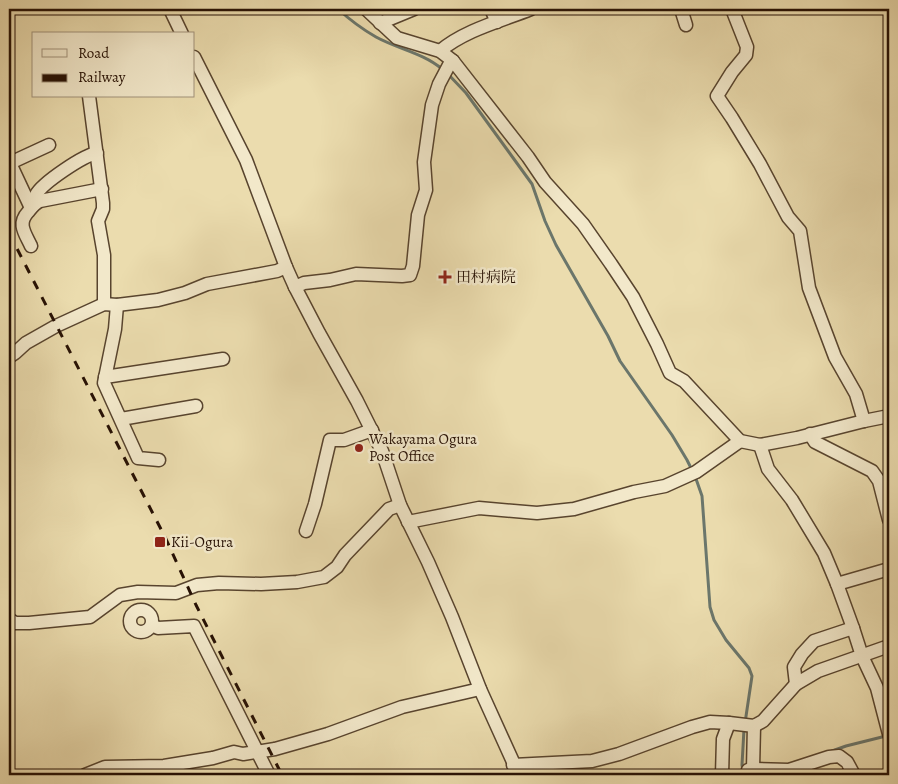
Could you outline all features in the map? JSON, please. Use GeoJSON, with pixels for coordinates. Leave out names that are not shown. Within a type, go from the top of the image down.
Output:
{"type":"FeatureCollection","features":[{"type":"Feature","properties":{"kind":"street"},"geometry":{"type":"LineString","coordinates":[[170,9],[181,32]]}},
{"type":"Feature","properties":{"kind":"street"},"geometry":{"type":"LineString","coordinates":[[366,9],[397,38],[440,51],[451,63],[528,157],[545,182],[583,224],[612,264],[633,297],[670,374],[684,381],[740,441],[760,445],[889,416]]}},
{"type":"Feature","properties":{"kind":"street"},"geometry":{"type":"LineString","coordinates":[[380,23],[414,9]]}},
{"type":"Feature","properties":{"kind":"street"},"geometry":{"type":"LineString","coordinates":[[491,9],[496,22]]}},
{"type":"Feature","properties":{"kind":"street"},"geometry":{"type":"LineString","coordinates":[[440,51],[451,42],[531,9]]}},
{"type":"Feature","properties":{"kind":"street"},"geometry":{"type":"LineString","coordinates":[[681,9],[686,25]]}},
{"type":"Feature","properties":{"kind":"street"},"geometry":{"type":"LineString","coordinates":[[732,9],[747,47],[746,55],[732,72],[717,96],[760,164],[788,217],[800,231],[809,288],[835,357],[856,394],[864,421]]}},
{"type":"Feature","properties":{"kind":"street"},"geometry":{"type":"LineString","coordinates":[[195,60],[246,160],[295,287],[382,451],[400,505],[439,586],[480,688],[516,770],[592,761],[619,754],[710,722],[752,726],[763,721],[796,684],[818,671],[889,646]]}},
{"type":"Feature","properties":{"kind":"street"},"geometry":{"type":"LineString","coordinates":[[295,287],[304,282],[330,280],[356,274],[410,275],[413,266],[418,215],[426,190],[424,162],[432,105],[439,84],[451,63]]}},
{"type":"Feature","properties":{"kind":"street"},"geometry":{"type":"LineString","coordinates":[[89,98],[102,189],[103,207],[98,221],[114,329],[104,383],[138,458],[159,460]]}},
{"type":"Feature","properties":{"kind":"street"},"geometry":{"type":"LineString","coordinates":[[33,206],[9,162],[49,145]]}},
{"type":"Feature","properties":{"kind":"street"},"geometry":{"type":"LineString","coordinates":[[33,206],[36,195],[52,179],[89,155],[97,153]]}},
{"type":"Feature","properties":{"kind":"street"},"geometry":{"type":"LineString","coordinates":[[31,246],[22,226],[24,216],[33,206],[40,201],[102,189]]}},
{"type":"Feature","properties":{"kind":"street"},"geometry":{"type":"LineString","coordinates":[[9,357],[26,343],[56,326],[111,305],[158,300],[185,293],[207,284],[277,271],[286,267]]}},
{"type":"Feature","properties":{"kind":"street"},"geometry":{"type":"LineString","coordinates":[[105,377],[223,359]]}},
{"type":"Feature","properties":{"kind":"street"},"geometry":{"type":"LineString","coordinates":[[121,419],[196,406]]}},
{"type":"Feature","properties":{"kind":"street"},"geometry":{"type":"LineString","coordinates":[[306,531],[315,504],[330,440],[344,440],[372,430]]}},
{"type":"Feature","properties":{"kind":"street"},"geometry":{"type":"LineString","coordinates":[[810,434],[815,442],[872,471],[880,481],[889,520]]}},
{"type":"Feature","properties":{"kind":"street"},"geometry":{"type":"LineString","coordinates":[[408,522],[479,508],[537,513],[574,509],[634,492],[666,486],[691,475],[740,441]]}},
{"type":"Feature","properties":{"kind":"street"},"geometry":{"type":"LineString","coordinates":[[760,445],[768,468],[797,508],[824,553],[862,656],[876,688],[889,734]]}},
{"type":"Feature","properties":{"kind":"street"},"geometry":{"type":"LineString","coordinates":[[9,619],[15,623],[29,623],[90,617],[120,595],[138,592],[176,593],[197,585],[297,582],[324,576],[337,567],[345,555],[389,510],[400,505]]}},
{"type":"Feature","properties":{"kind":"street"},"geometry":{"type":"LineString","coordinates":[[837,584],[889,568]]}},
{"type":"Feature","properties":{"kind":"street"},"geometry":{"type":"LineString","coordinates":[[120,595],[128,613],[133,614],[131,622],[134,629],[140,632],[150,628],[152,625],[158,628],[194,626],[269,775]]}},
{"type":"Feature","properties":{"kind":"street"},"geometry":{"type":"LineString","coordinates":[[796,684],[794,667],[802,654],[814,641],[853,628]]}},
{"type":"Feature","properties":{"kind":"street"},"geometry":{"type":"LineString","coordinates":[[85,775],[106,767],[164,766],[213,758],[234,752],[243,754],[275,749],[328,734],[402,707],[480,688]]}},
{"type":"Feature","properties":{"kind":"street"},"geometry":{"type":"LineString","coordinates":[[722,775],[723,739],[732,723]]}},
{"type":"Feature","properties":{"kind":"street"},"geometry":{"type":"LineString","coordinates":[[752,726],[750,771],[789,770],[829,757],[840,756],[847,762],[854,775]]}},
{"type":"Feature","properties":{"kind":"waterway"},"geometry":{"type":"LineString","coordinates":[[338,9],[376,37],[419,55],[442,69]]}},
{"type":"Feature","properties":{"kind":"waterway"},"geometry":{"type":"LineString","coordinates":[[447,73],[466,93],[532,184],[556,245],[608,336],[620,361],[672,435],[692,470]]}},
{"type":"Feature","properties":{"kind":"waterway"},"geometry":{"type":"LineString","coordinates":[[695,476],[702,496],[710,607],[714,620],[726,640],[749,668],[752,676],[745,723]]}},
{"type":"Feature","properties":{"kind":"waterway"},"geometry":{"type":"LineString","coordinates":[[743,770],[744,729]]}},
{"type":"Feature","properties":{"kind":"waterway"},"geometry":{"type":"LineString","coordinates":[[832,751],[886,736]]}},
{"type":"Feature","properties":{"kind":"railway"},"geometry":{"type":"LineString","coordinates":[[9,233],[166,539],[196,605],[282,775]]}},
{"type":"Feature","properties":{"kind":"place","name":"田村病院"},"geometry":{"type":"Point","coordinates":[445,277]}},
{"type":"Feature","properties":{"kind":"place","name":"Wakayama Ogura Post Office"},"geometry":{"type":"Point","coordinates":[359,448]}},
{"type":"Feature","properties":{"kind":"place","name":"Kii-Ogura"},"geometry":{"type":"Point","coordinates":[160,542]}}]}
